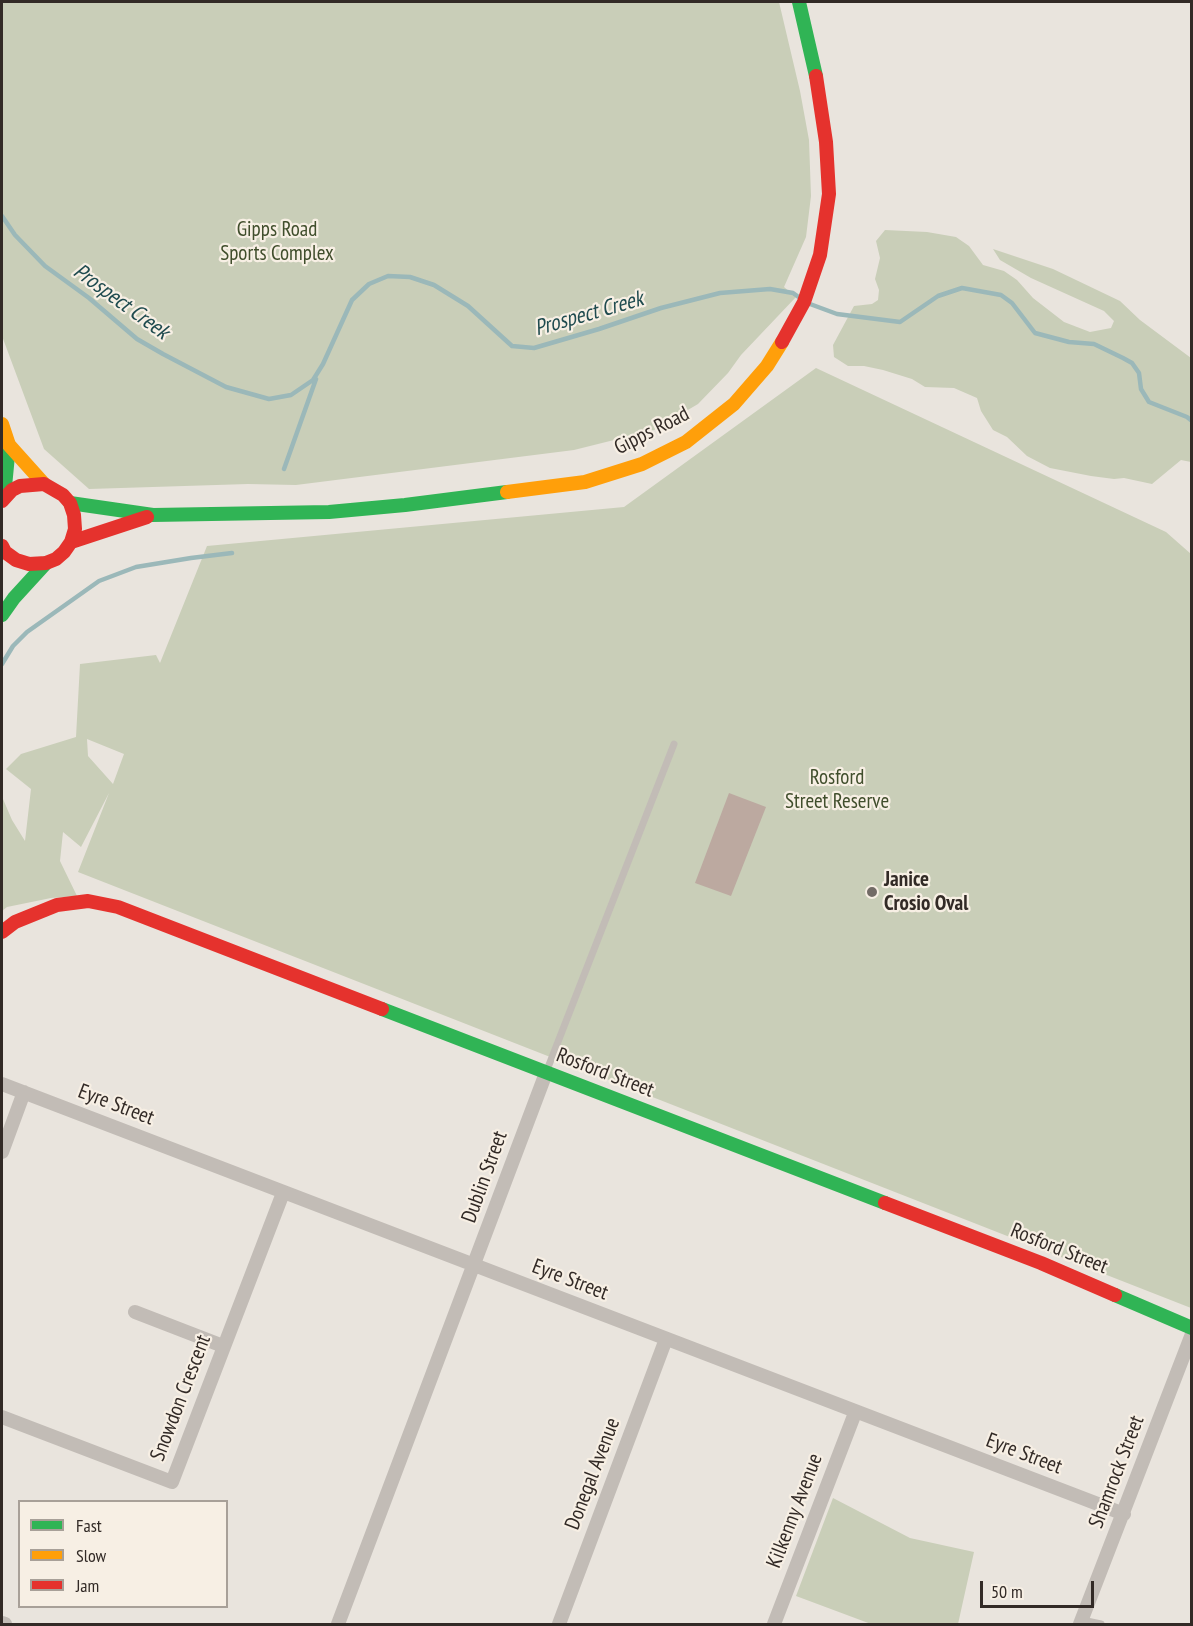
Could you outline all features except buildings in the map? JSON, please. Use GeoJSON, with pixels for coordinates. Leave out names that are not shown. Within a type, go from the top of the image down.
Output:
{"type":"FeatureCollection","features":[{"type":"Feature","properties":{"kind":"main road","name":"Gipps Road"},"geometry":{"type":"LineString","coordinates":[[70,503],[153,516],[329,512],[405,505],[585,482],[642,464],[686,442],[711,424],[753,384],[781,345],[794,322],[820,255],[827,213],[828,165],[820,91],[799,2]]}},
{"type":"Feature","properties":{"kind":"main road"},"geometry":{"type":"LineString","coordinates":[[2,424],[9,445],[44,484],[63,495],[70,503],[75,529],[71,542],[64,552],[46,563],[14,598],[2,615]]}},
{"type":"Feature","properties":{"kind":"main road"},"geometry":{"type":"LineString","coordinates":[[3,499],[9,445]]}},
{"type":"Feature","properties":{"kind":"main road"},"geometry":{"type":"LineString","coordinates":[[3,499],[20,486],[44,484]]}},
{"type":"Feature","properties":{"kind":"main road","name":"Gipps Road"},"geometry":{"type":"LineString","coordinates":[[71,542],[153,516]]}},
{"type":"Feature","properties":{"kind":"main road"},"geometry":{"type":"LineString","coordinates":[[2,546],[5,552],[16,560],[29,564],[46,563]]}},
{"type":"Feature","properties":{"kind":"main road","name":"Rosford Street"},"geometry":{"type":"LineString","coordinates":[[2,932],[15,922],[57,905],[88,901],[118,907],[1041,1263],[1191,1328]]}},
{"type":"Feature","properties":{"kind":"street","name":"Dublin Street"},"geometry":{"type":"LineString","coordinates":[[338,1624],[546,1073]]}},
{"type":"Feature","properties":{"kind":"street","name":"Eyre Street"},"geometry":{"type":"LineString","coordinates":[[2,1084],[855,1413],[1124,1514]]}},
{"type":"Feature","properties":{"kind":"street"},"geometry":{"type":"LineString","coordinates":[[2,1152],[24,1092]]}},
{"type":"Feature","properties":{"kind":"street","name":"Snowdon Crescent"},"geometry":{"type":"LineString","coordinates":[[2,1417],[172,1482],[283,1193]]}},
{"type":"Feature","properties":{"kind":"street"},"geometry":{"type":"LineString","coordinates":[[135,1312],[223,1346]]}},
{"type":"Feature","properties":{"kind":"street","name":"Shamrock Street"},"geometry":{"type":"LineString","coordinates":[[1081,1622],[1191,1334]]}},
{"type":"Feature","properties":{"kind":"street","name":"Donegal Avenue"},"geometry":{"type":"LineString","coordinates":[[559,1624],[666,1339]]}},
{"type":"Feature","properties":{"kind":"street","name":"Kilkenny Avenue"},"geometry":{"type":"LineString","coordinates":[[774,1624],[855,1413]]}},
{"type":"Feature","properties":{"kind":"lane","name":"Dublin Street"},"geometry":{"type":"LineString","coordinates":[[546,1073],[674,744]]}},
{"type":"Feature","properties":{"kind":"lane"},"geometry":{"type":"LineString","coordinates":[[1081,1622],[1101,1624]]}},
{"type":"Feature","properties":{"kind":"green space","name":"Gipps Road Sports Complex"},"geometry":{"type":"Polygon","coordinates":[[[2,2],[779,2],[809,140],[811,196],[806,237],[784,287],[796,297],[698,404],[654,430],[574,450],[296,485],[248,484],[89,489],[44,449],[2,336],[2,2]]]}},
{"type":"Feature","properties":{"kind":"green space"},"geometry":{"type":"Polygon","coordinates":[[[885,230],[927,232],[956,237],[969,246],[983,265],[1004,271],[1064,322],[1090,332],[1111,328],[1114,321],[1104,311],[1031,278],[1000,260],[993,249],[1053,269],[1120,301],[1140,320],[1191,358],[1191,462],[1181,460],[1152,484],[1050,468],[1027,456],[1007,437],[993,430],[981,411],[977,398],[954,388],[925,387],[912,379],[883,370],[864,366],[848,366],[834,357],[833,345],[854,306],[872,304],[878,300],[879,290],[875,279],[880,258],[876,241],[885,230]]]}},
{"type":"Feature","properties":{"kind":"green space","name":"Rosford Street Reserve"},"geometry":{"type":"Polygon","coordinates":[[[816,368],[1166,532],[1191,554],[1191,1308],[78,872],[109,793],[81,847],[63,832],[60,861],[77,896],[51,898],[7,907],[2,911],[2,801],[3,799],[25,841],[31,789],[6,769],[21,754],[76,737],[80,664],[156,655],[160,663],[207,546],[624,507],[816,368]],[[87,739],[88,756],[113,784],[124,754],[87,739]]]}},
{"type":"Feature","properties":{"kind":"green space"},"geometry":{"type":"Polygon","coordinates":[[[833,1498],[910,1538],[974,1552],[958,1624],[871,1624],[796,1596],[833,1498]]]}},
{"type":"Feature","properties":{"kind":"waterway","name":"Prospect Creek"},"geometry":{"type":"LineString","coordinates":[[2,216],[15,235],[45,266],[89,298],[137,339],[226,387],[269,399],[291,395],[313,380],[323,364],[352,300],[369,284],[388,276],[410,277],[434,285],[468,306],[512,346],[534,348],[661,308],[720,293],[770,289],[793,293],[800,298]]}},
{"type":"Feature","properties":{"kind":"waterway","name":"Prospect Creek"},"geometry":{"type":"LineString","coordinates":[[810,304],[837,314],[900,322],[938,296],[962,288],[1001,295],[1012,303],[1035,333],[1069,342],[1094,344],[1132,363],[1139,373],[1141,389],[1149,402],[1192,421]]}},
{"type":"Feature","properties":{"kind":"waterway"},"geometry":{"type":"LineString","coordinates":[[284,469],[316,379]]}},
{"type":"Feature","properties":{"kind":"waterway"},"geometry":{"type":"LineString","coordinates":[[2,664],[13,646],[27,632],[99,581],[136,567],[232,553]]}},
{"type":"Feature","properties":{"kind":"traffic: fast"},"geometry":{"type":"LineString","coordinates":[[799,2],[816,76]]}},
{"type":"Feature","properties":{"kind":"traffic: fast"},"geometry":{"type":"LineString","coordinates":[[4,497],[9,445]]}},
{"type":"Feature","properties":{"kind":"traffic: fast"},"geometry":{"type":"LineString","coordinates":[[70,503],[153,515],[329,512],[507,492]]}},
{"type":"Feature","properties":{"kind":"traffic: fast"},"geometry":{"type":"LineString","coordinates":[[2,615],[14,598],[46,563]]}},
{"type":"Feature","properties":{"kind":"traffic: fast"},"geometry":{"type":"LineString","coordinates":[[382,1009],[885,1203]]}},
{"type":"Feature","properties":{"kind":"traffic: fast"},"geometry":{"type":"LineString","coordinates":[[1115,1295],[1192,1328]]}},
{"type":"Feature","properties":{"kind":"traffic: slow"},"geometry":{"type":"LineString","coordinates":[[507,492],[585,482],[642,464],[686,442],[734,404],[767,366],[782,342]]}},
{"type":"Feature","properties":{"kind":"traffic: slow"},"geometry":{"type":"LineString","coordinates":[[2,424],[9,445],[44,484]]}},
{"type":"Feature","properties":{"kind":"traffic: jam"},"geometry":{"type":"LineString","coordinates":[[782,342],[804,302],[820,255],[829,194],[826,142],[816,76]]}},
{"type":"Feature","properties":{"kind":"traffic: jam"},"geometry":{"type":"LineString","coordinates":[[2,501],[12,490],[20,486],[44,484],[63,495],[70,503],[75,529],[71,542],[64,552],[56,559],[46,563],[29,564],[16,560],[5,552],[2,546]]}},
{"type":"Feature","properties":{"kind":"traffic: jam"},"geometry":{"type":"LineString","coordinates":[[71,542],[147,517]]}},
{"type":"Feature","properties":{"kind":"traffic: jam"},"geometry":{"type":"LineString","coordinates":[[2,932],[15,922],[57,905],[88,901],[118,907],[382,1009]]}},
{"type":"Feature","properties":{"kind":"traffic: jam"},"geometry":{"type":"LineString","coordinates":[[885,1203],[1041,1263],[1115,1295]]}},
{"type":"Feature","properties":{"kind":"place","name":"Janice Crosio Oval"},"geometry":{"type":"Point","coordinates":[872,892]}}]}
